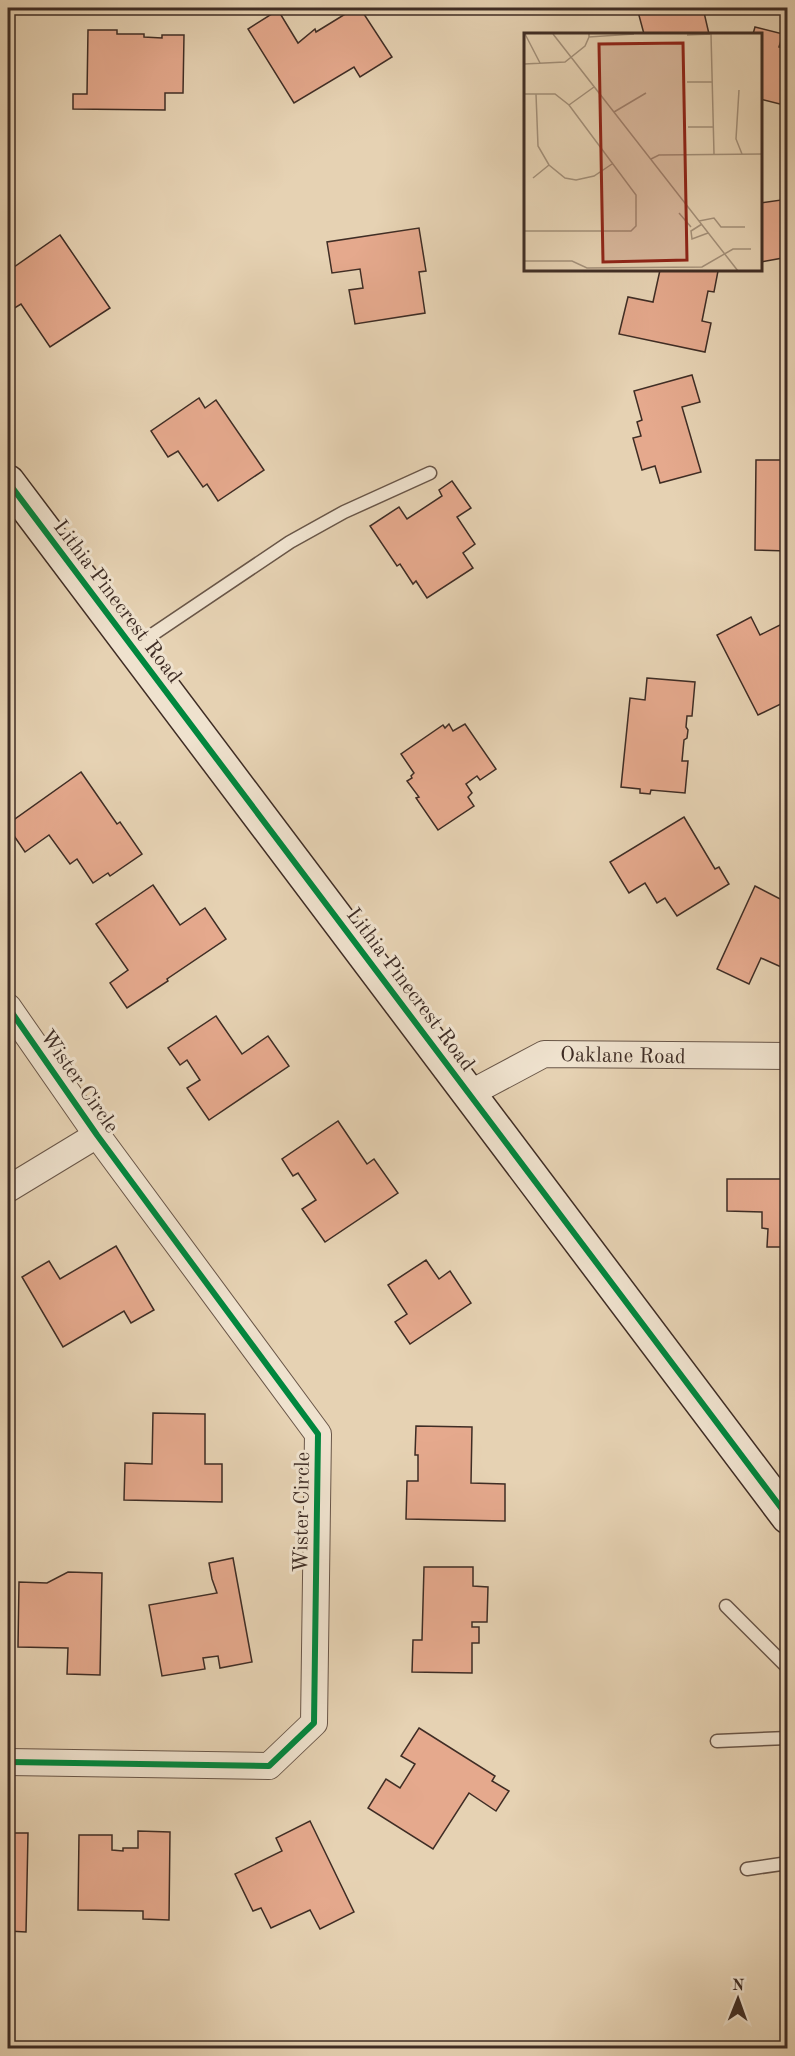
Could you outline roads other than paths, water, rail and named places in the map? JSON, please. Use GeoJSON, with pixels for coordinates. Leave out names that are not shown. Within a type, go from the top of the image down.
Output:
{"type":"FeatureCollection","features":[{"type":"Feature","properties":{"kind":"main road","name":"Lithia Pinecrest Road"},"geometry":{"type":"LineString","coordinates":[[8,482],[788,1517]]}},
{"type":"Feature","properties":{"kind":"street","name":"Wister Circle"},"geometry":{"type":"LineString","coordinates":[[8,1007],[97,1135],[318,1434],[314,1723],[269,1766],[8,1762]]}},
{"type":"Feature","properties":{"kind":"street","name":"Oaklane Road"},"geometry":{"type":"LineString","coordinates":[[469,1094],[544,1054],[788,1056]]}},
{"type":"Feature","properties":{"kind":"street"},"geometry":{"type":"LineString","coordinates":[[8,1189],[97,1135]]}},
{"type":"Feature","properties":{"kind":"lane"},"geometry":{"type":"LineString","coordinates":[[133,648],[290,542],[344,512],[430,473]]}},
{"type":"Feature","properties":{"kind":"lane"},"geometry":{"type":"LineString","coordinates":[[726,1606],[788,1668]]}},
{"type":"Feature","properties":{"kind":"lane"},"geometry":{"type":"LineString","coordinates":[[717,1741],[788,1738]]}},
{"type":"Feature","properties":{"kind":"lane"},"geometry":{"type":"LineString","coordinates":[[747,1869],[788,1863]]}}]}
